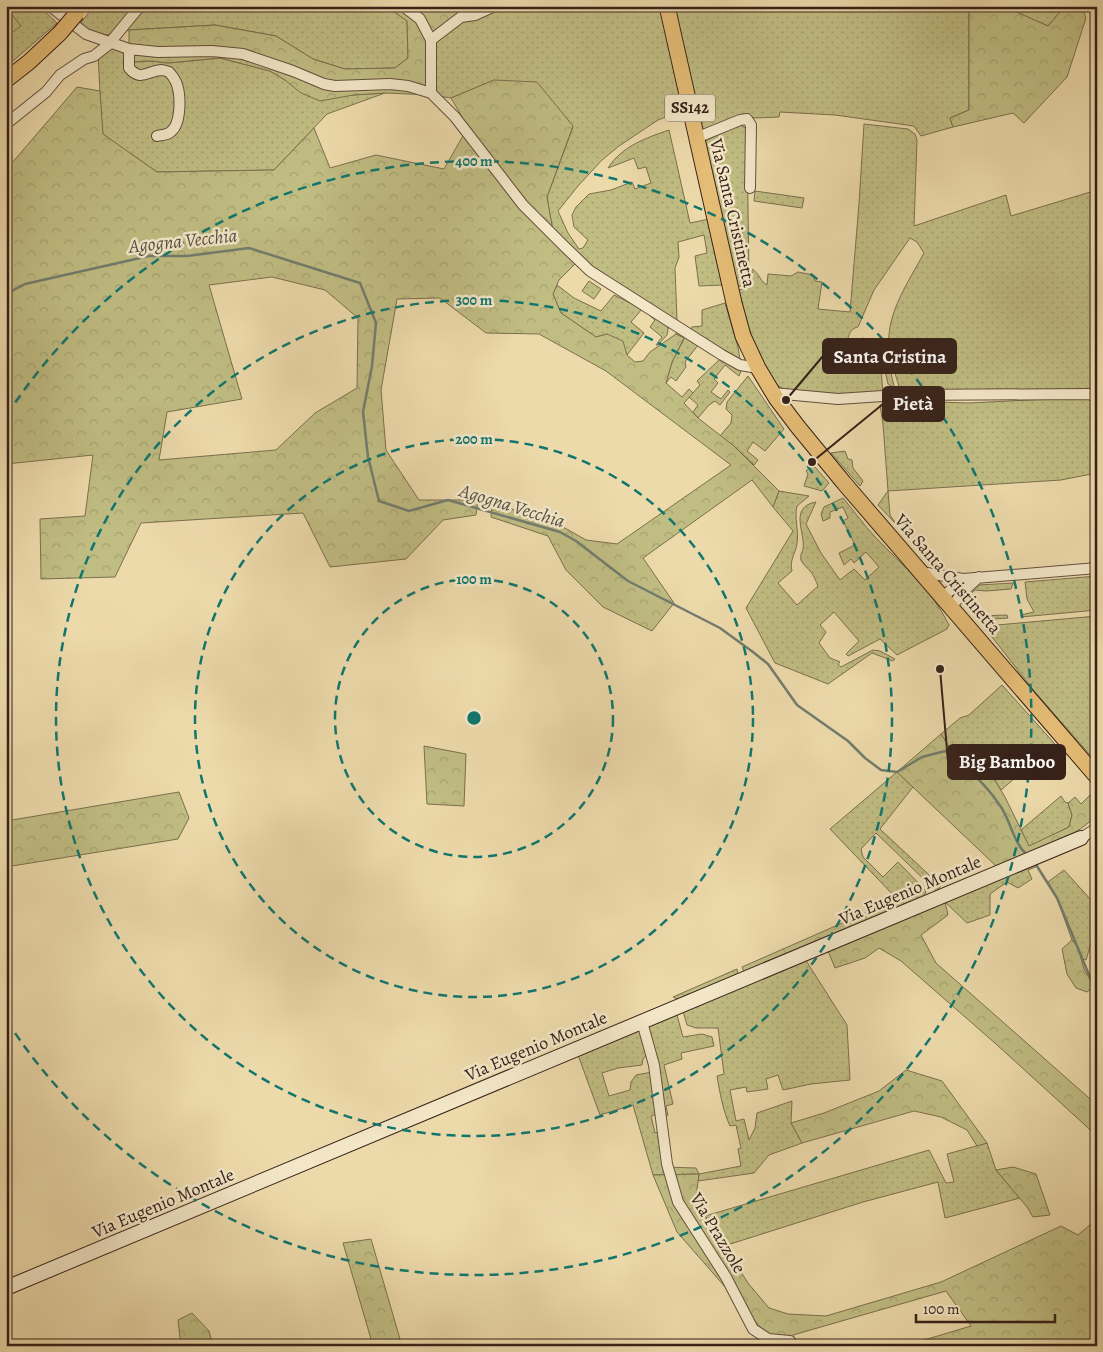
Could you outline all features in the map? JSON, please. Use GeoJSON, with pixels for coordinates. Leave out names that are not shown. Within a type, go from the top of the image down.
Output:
{"type":"FeatureCollection","features":[{"type":"Feature","properties":{"kind":"main road","name":"Via Santa Cristinetta"},"geometry":{"type":"LineString","coordinates":[[667,6],[712,209],[743,336],[758,368],[773,394],[844,484],[1097,777]]}},
{"type":"Feature","properties":{"kind":"main road"},"geometry":{"type":"LineString","coordinates":[[6,80],[29,62],[60,33],[80,9]]}},
{"type":"Feature","properties":{"kind":"street"},"geometry":{"type":"LineString","coordinates":[[50,6],[86,34],[129,49],[158,52],[212,51],[244,54],[294,71],[324,84],[335,86],[390,84],[408,86],[431,93],[455,117],[523,205],[590,271],[728,359],[740,365],[758,368]]}},
{"type":"Feature","properties":{"kind":"street"},"geometry":{"type":"LineString","coordinates":[[6,124],[46,92],[60,75],[84,59],[94,56],[110,43],[140,6]]}},
{"type":"Feature","properties":{"kind":"street"},"geometry":{"type":"LineString","coordinates":[[403,6],[420,19],[431,40],[431,93]]}},
{"type":"Feature","properties":{"kind":"street"},"geometry":{"type":"LineString","coordinates":[[431,40],[461,17],[475,15],[495,6]]}},
{"type":"Feature","properties":{"kind":"street"},"geometry":{"type":"LineString","coordinates":[[129,49],[129,68],[134,73],[144,76],[160,70],[169,72],[175,80],[178,90],[179,116],[176,127],[168,134],[157,136]]}},
{"type":"Feature","properties":{"kind":"street"},"geometry":{"type":"LineString","coordinates":[[696,138],[740,120],[747,119],[751,126],[750,188]]}},
{"type":"Feature","properties":{"kind":"street"},"geometry":{"type":"LineString","coordinates":[[773,394],[838,399],[898,395],[1089,394],[1097,396]]}},
{"type":"Feature","properties":{"kind":"street"},"geometry":{"type":"LineString","coordinates":[[921,572],[963,579],[1097,568]]}},
{"type":"Feature","properties":{"kind":"street"},"geometry":{"type":"LineString","coordinates":[[947,602],[979,578]]}},
{"type":"Feature","properties":{"kind":"street"},"geometry":{"type":"LineString","coordinates":[[947,602],[963,579]]}},
{"type":"Feature","properties":{"kind":"street","name":"Via Eugenio Montale"},"geometry":{"type":"LineString","coordinates":[[6,1288],[1081,838],[1097,828]]}},
{"type":"Feature","properties":{"kind":"street","name":"Via Eugenio Montale"},"geometry":{"type":"LineString","coordinates":[[1081,838],[1097,836]]}},
{"type":"Feature","properties":{"kind":"street","name":"Via Prazzole"},"geometry":{"type":"LineString","coordinates":[[642,1022],[654,1065],[667,1164],[678,1202],[726,1277],[753,1329],[768,1339],[790,1341]]}},
{"type":"Feature","properties":{"kind":"green space"},"geometry":{"type":"Polygon","coordinates":[[[6,6],[39,6],[57,23],[6,67],[6,6]]]}},
{"type":"Feature","properties":{"kind":"green space"},"geometry":{"type":"Polygon","coordinates":[[[94,6],[386,6],[407,21],[408,58],[395,68],[345,69],[313,59],[276,36],[215,25],[129,30],[106,35],[94,34],[79,25],[94,6]]]}},
{"type":"Feature","properties":{"kind":"green space"},"geometry":{"type":"Polygon","coordinates":[[[386,6],[449,6],[461,17],[431,40],[431,95],[385,93],[353,95],[320,101],[301,93],[270,71],[220,58],[168,63],[152,61],[132,62],[129,55],[129,30],[215,25],[276,36],[313,59],[345,69],[395,68],[408,58],[407,21],[386,6]]]}},
{"type":"Feature","properties":{"kind":"green space"},"geometry":{"type":"Polygon","coordinates":[[[449,6],[660,6],[684,110],[658,120],[619,146],[602,160],[558,211],[568,233],[579,249],[583,248],[588,240],[574,227],[572,215],[576,207],[589,194],[611,190],[632,182],[635,189],[651,183],[646,167],[638,169],[634,158],[608,168],[627,148],[669,130],[690,223],[709,219],[723,285],[699,286],[695,256],[707,253],[704,235],[678,242],[679,257],[675,268],[677,320],[675,320],[600,273],[564,244],[553,232],[547,197],[573,127],[494,80],[451,98],[431,95],[431,40],[461,17],[449,6]]]}},
{"type":"Feature","properties":{"kind":"green space"},"geometry":{"type":"Polygon","coordinates":[[[674,6],[969,6],[969,110],[950,118],[953,127],[921,136],[914,126],[835,115],[780,112],[779,117],[755,118],[745,115],[701,131],[674,6]]]}},
{"type":"Feature","properties":{"kind":"green space"},"geometry":{"type":"Polygon","coordinates":[[[969,6],[1003,6],[1048,26],[1065,6],[1082,6],[1086,18],[1067,77],[1024,123],[1013,113],[953,127],[950,118],[969,110],[969,6]]]}},
{"type":"Feature","properties":{"kind":"green space"},"geometry":{"type":"Polygon","coordinates":[[[1003,6],[1065,6],[1048,26],[1003,6]]]}},
{"type":"Feature","properties":{"kind":"green space"},"geometry":{"type":"Polygon","coordinates":[[[6,7],[21,26],[6,37],[6,7]]]}},
{"type":"Feature","properties":{"kind":"green space"},"geometry":{"type":"Polygon","coordinates":[[[108,45],[129,51],[132,62],[152,61],[168,63],[220,58],[270,71],[285,80],[353,95],[385,93],[327,114],[274,170],[157,172],[102,134],[98,53],[108,45]]]}},
{"type":"Feature","properties":{"kind":"green space"},"geometry":{"type":"Polygon","coordinates":[[[494,80],[537,82],[573,126],[547,197],[555,243],[576,263],[559,280],[553,294],[561,313],[596,337],[607,334],[623,341],[627,355],[635,362],[643,361],[650,352],[676,334],[684,338],[672,362],[666,383],[682,397],[689,389],[693,393],[684,403],[698,418],[734,446],[779,491],[773,507],[752,480],[643,558],[674,603],[652,631],[603,607],[566,570],[548,536],[491,517],[492,504],[549,519],[586,540],[617,544],[731,465],[606,371],[539,334],[486,333],[440,298],[397,299],[381,390],[386,450],[419,500],[478,500],[476,515],[443,520],[406,559],[330,567],[303,513],[141,523],[115,577],[41,579],[40,519],[85,516],[93,455],[6,464],[6,170],[77,87],[100,91],[103,134],[157,172],[274,170],[314,128],[330,168],[376,155],[444,169],[468,127],[451,98],[494,80]],[[272,277],[209,285],[242,399],[167,412],[159,460],[276,450],[315,413],[357,388],[358,318],[325,290],[272,277]]]}},
{"type":"Feature","properties":{"kind":"green space"},"geometry":{"type":"Polygon","coordinates":[[[864,124],[908,129],[915,134],[917,140],[914,226],[1006,195],[1011,216],[1097,190],[1097,395],[901,393],[891,358],[889,334],[891,322],[900,298],[924,253],[917,242],[910,238],[874,290],[858,327],[851,331],[848,339],[853,343],[863,338],[883,346],[886,351],[894,386],[888,384],[884,367],[881,367],[883,395],[811,394],[796,392],[777,385],[755,345],[739,290],[751,283],[752,269],[767,285],[768,274],[791,276],[798,272],[813,275],[815,281],[822,282],[818,309],[850,312],[864,124]]]}},
{"type":"Feature","properties":{"kind":"green space"},"geometry":{"type":"Polygon","coordinates":[[[740,125],[747,129],[749,281],[747,284],[737,287],[703,142],[740,125]]]}},
{"type":"Feature","properties":{"kind":"green space"},"geometry":{"type":"Polygon","coordinates":[[[755,191],[804,198],[802,208],[754,201],[755,191]]]}},
{"type":"Feature","properties":{"kind":"green space"},"geometry":{"type":"Polygon","coordinates":[[[589,281],[601,289],[594,299],[582,291],[589,281]]]}},
{"type":"Feature","properties":{"kind":"green space"},"geometry":{"type":"Polygon","coordinates":[[[557,285],[574,298],[601,311],[614,295],[642,309],[631,322],[644,333],[627,355],[607,334],[596,337],[561,313],[553,294],[557,285]]]}},
{"type":"Feature","properties":{"kind":"green space"},"geometry":{"type":"Polygon","coordinates":[[[725,303],[740,359],[691,331],[692,327],[702,326],[702,310],[725,303]]]}},
{"type":"Feature","properties":{"kind":"green space"},"geometry":{"type":"Polygon","coordinates":[[[651,313],[669,324],[667,335],[658,345],[656,345],[662,337],[650,327],[655,320],[649,315],[651,313]]]}},
{"type":"Feature","properties":{"kind":"green space"},"geometry":{"type":"Polygon","coordinates":[[[677,331],[712,352],[710,354],[698,345],[685,362],[686,367],[676,381],[671,377],[666,383],[672,362],[684,339],[676,334],[677,331]]]}},
{"type":"Feature","properties":{"kind":"green space"},"geometry":{"type":"Polygon","coordinates":[[[720,359],[741,371],[739,376],[725,365],[714,379],[718,383],[711,392],[721,399],[728,390],[730,392],[720,405],[715,401],[698,418],[693,412],[698,405],[689,397],[700,385],[697,381],[720,359]]]}},
{"type":"Feature","properties":{"kind":"green space"},"geometry":{"type":"Polygon","coordinates":[[[748,376],[784,429],[765,451],[753,442],[747,451],[758,460],[754,465],[720,436],[731,423],[732,415],[726,409],[727,402],[748,376]]]}},
{"type":"Feature","properties":{"kind":"green space"},"geometry":{"type":"Polygon","coordinates":[[[1089,397],[1097,401],[1097,473],[1061,480],[888,491],[880,405],[899,401],[969,403],[1089,397]]]}},
{"type":"Feature","properties":{"kind":"green space"},"geometry":{"type":"Polygon","coordinates":[[[845,451],[848,459],[852,460],[853,468],[863,481],[860,486],[831,453],[845,451]]]}},
{"type":"Feature","properties":{"kind":"green space"},"geometry":{"type":"Polygon","coordinates":[[[810,467],[815,467],[829,483],[822,491],[804,486],[808,474],[806,471],[810,467]]]}},
{"type":"Feature","properties":{"kind":"green space"},"geometry":{"type":"Polygon","coordinates":[[[779,491],[809,496],[797,506],[797,538],[791,563],[792,571],[778,583],[797,605],[818,586],[812,574],[801,560],[803,543],[800,515],[808,505],[816,502],[806,524],[821,553],[840,580],[854,569],[865,580],[879,567],[866,552],[854,563],[851,559],[844,565],[839,553],[855,545],[843,521],[848,518],[843,507],[830,512],[830,518],[823,521],[821,514],[824,507],[843,498],[875,537],[925,588],[949,625],[947,629],[897,655],[880,639],[848,656],[846,654],[859,641],[834,612],[820,625],[826,632],[819,643],[830,658],[840,662],[838,664],[841,667],[873,650],[880,651],[895,659],[893,661],[872,653],[828,684],[775,663],[746,608],[793,531],[773,507],[779,491]]]}},
{"type":"Feature","properties":{"kind":"green space"},"geometry":{"type":"Polygon","coordinates":[[[888,491],[890,515],[896,524],[878,505],[888,491]]]}},
{"type":"Feature","properties":{"kind":"green space"},"geometry":{"type":"Polygon","coordinates":[[[1097,576],[1097,610],[1021,617],[1021,615],[1034,612],[1027,599],[1025,582],[1097,576]]]}},
{"type":"Feature","properties":{"kind":"green space"},"geometry":{"type":"Polygon","coordinates":[[[1013,583],[1011,589],[975,590],[969,596],[968,602],[980,616],[1007,615],[1008,618],[979,620],[967,605],[966,594],[978,585],[1013,583]]]}},
{"type":"Feature","properties":{"kind":"green space"},"geometry":{"type":"Polygon","coordinates":[[[1097,616],[1097,763],[1035,692],[985,628],[986,626],[1097,616]]]}},
{"type":"Feature","properties":{"kind":"green space"},"geometry":{"type":"Polygon","coordinates":[[[1002,685],[1055,744],[1001,790],[974,746],[953,753],[941,734],[960,718],[969,715],[1002,685]]]}},
{"type":"Feature","properties":{"kind":"green space"},"geometry":{"type":"Polygon","coordinates":[[[941,734],[953,753],[974,746],[1005,797],[1029,846],[1069,827],[1072,815],[1068,803],[1075,797],[1081,804],[1090,795],[1097,793],[1097,815],[1086,825],[1062,840],[996,866],[897,772],[941,734]]]}},
{"type":"Feature","properties":{"kind":"green space"},"geometry":{"type":"Polygon","coordinates":[[[424,746],[466,754],[464,806],[427,804],[424,746]]]}},
{"type":"Feature","properties":{"kind":"green space"},"geometry":{"type":"Polygon","coordinates":[[[897,772],[913,787],[880,829],[941,886],[936,891],[876,833],[861,849],[863,857],[883,877],[898,862],[926,891],[924,897],[908,906],[897,899],[830,829],[897,772]]]}},
{"type":"Feature","properties":{"kind":"green space"},"geometry":{"type":"Polygon","coordinates":[[[179,792],[189,818],[178,839],[6,867],[6,821],[179,792]]]}},
{"type":"Feature","properties":{"kind":"green space"},"geometry":{"type":"Polygon","coordinates":[[[1061,796],[1068,803],[1072,815],[1069,827],[1029,847],[1021,830],[1061,796]]]}},
{"type":"Feature","properties":{"kind":"green space"},"geometry":{"type":"Polygon","coordinates":[[[1034,862],[1038,866],[1028,870],[1032,879],[1018,888],[1007,882],[990,894],[990,915],[967,923],[945,902],[1034,862]]]}},
{"type":"Feature","properties":{"kind":"green space"},"geometry":{"type":"Polygon","coordinates":[[[1064,870],[1091,900],[1097,895],[1097,935],[1093,937],[1086,960],[1081,959],[1078,947],[1072,940],[1057,898],[1048,882],[1064,870]]]}},
{"type":"Feature","properties":{"kind":"green space"},"geometry":{"type":"Polygon","coordinates":[[[897,899],[908,906],[745,974],[742,967],[897,899]]]}},
{"type":"Feature","properties":{"kind":"green space"},"geometry":{"type":"Polygon","coordinates":[[[945,902],[948,915],[921,935],[936,963],[1097,1105],[1097,1136],[901,961],[879,948],[865,958],[835,968],[828,951],[945,902]]]}},
{"type":"Feature","properties":{"kind":"green space"},"geometry":{"type":"Polygon","coordinates":[[[1072,940],[1078,947],[1084,969],[1094,987],[1087,992],[1076,988],[1067,974],[1062,949],[1072,940]]]}},
{"type":"Feature","properties":{"kind":"green space"},"geometry":{"type":"Polygon","coordinates":[[[805,959],[847,1025],[850,1080],[811,1084],[783,1090],[778,1075],[766,1079],[768,1089],[747,1092],[746,1087],[730,1090],[736,1121],[744,1119],[749,1140],[755,1128],[757,1113],[792,1101],[791,1123],[802,1143],[769,1155],[754,1173],[698,1181],[699,1174],[741,1166],[738,1149],[741,1148],[736,1125],[730,1126],[719,1089],[717,1076],[724,1074],[718,1028],[696,1028],[687,1025],[683,1011],[805,959]]]}},
{"type":"Feature","properties":{"kind":"green space"},"geometry":{"type":"Polygon","coordinates":[[[737,969],[738,975],[694,994],[688,994],[678,999],[673,997],[737,969]]]}},
{"type":"Feature","properties":{"kind":"green space"},"geometry":{"type":"Polygon","coordinates":[[[677,1015],[683,1037],[702,1034],[712,1037],[714,1046],[681,1053],[682,1059],[664,1065],[673,1104],[666,1106],[668,1115],[665,1117],[646,1027],[677,1015]]]}},
{"type":"Feature","properties":{"kind":"green space"},"geometry":{"type":"Polygon","coordinates":[[[640,1028],[648,1054],[643,1059],[642,1065],[618,1068],[602,1073],[609,1096],[630,1090],[631,1082],[636,1075],[652,1072],[658,1114],[651,1116],[655,1133],[658,1132],[664,1167],[696,1168],[699,1174],[653,1175],[633,1105],[600,1115],[578,1055],[640,1028]]]}},
{"type":"Feature","properties":{"kind":"green space"},"geometry":{"type":"Polygon","coordinates":[[[906,1070],[942,1081],[987,1143],[977,1146],[967,1130],[941,1117],[914,1111],[802,1143],[791,1123],[824,1113],[879,1091],[906,1070]]]}},
{"type":"Feature","properties":{"kind":"green space"},"geometry":{"type":"Polygon","coordinates":[[[987,1143],[996,1170],[1020,1198],[945,1218],[938,1182],[863,1202],[724,1246],[705,1216],[929,1150],[946,1183],[954,1182],[947,1154],[987,1143]]]}},
{"type":"Feature","properties":{"kind":"green space"},"geometry":{"type":"Polygon","coordinates":[[[1013,1167],[1036,1174],[1050,1215],[1033,1217],[996,1170],[1013,1167]]]}},
{"type":"Feature","properties":{"kind":"green space"},"geometry":{"type":"Polygon","coordinates":[[[699,1174],[695,1204],[703,1213],[748,1283],[769,1308],[788,1314],[826,1316],[941,1282],[1061,1226],[1078,1235],[1097,1219],[1097,1346],[904,1346],[971,1326],[946,1291],[793,1335],[798,1346],[780,1346],[768,1336],[677,1232],[653,1175],[699,1174]]]}},
{"type":"Feature","properties":{"kind":"green space"},"geometry":{"type":"Polygon","coordinates":[[[371,1239],[402,1346],[373,1346],[343,1243],[371,1239]]]}},
{"type":"Feature","properties":{"kind":"green space"},"geometry":{"type":"Polygon","coordinates":[[[192,1313],[209,1331],[213,1346],[181,1346],[178,1320],[192,1313]]]}},
{"type":"Feature","properties":{"kind":"waterway","name":"Agogna Vecchia"},"geometry":{"type":"LineString","coordinates":[[6,294],[25,284],[149,256],[187,256],[249,248],[360,283],[376,323],[372,366],[363,412],[368,457],[379,501],[409,511],[448,500],[560,532],[576,541],[628,581],[720,628],[753,652],[768,664],[797,705],[848,741],[865,758],[881,770],[897,772],[922,757],[945,751],[975,776],[989,791],[1004,813],[1018,844],[1027,855]]}},
{"type":"Feature","properties":{"kind":"waterway","name":"Agogna Vecchia"},"geometry":{"type":"LineString","coordinates":[[1035,863],[1057,898],[1097,994]]}},
{"type":"Feature","properties":{"kind":"place","name":"Santa Cristina"},"geometry":{"type":"Point","coordinates":[786,400]}},
{"type":"Feature","properties":{"kind":"place","name":"Pietà"},"geometry":{"type":"Point","coordinates":[812,462]}},
{"type":"Feature","properties":{"kind":"place","name":"Big Bamboo"},"geometry":{"type":"Point","coordinates":[940,669]}}]}
